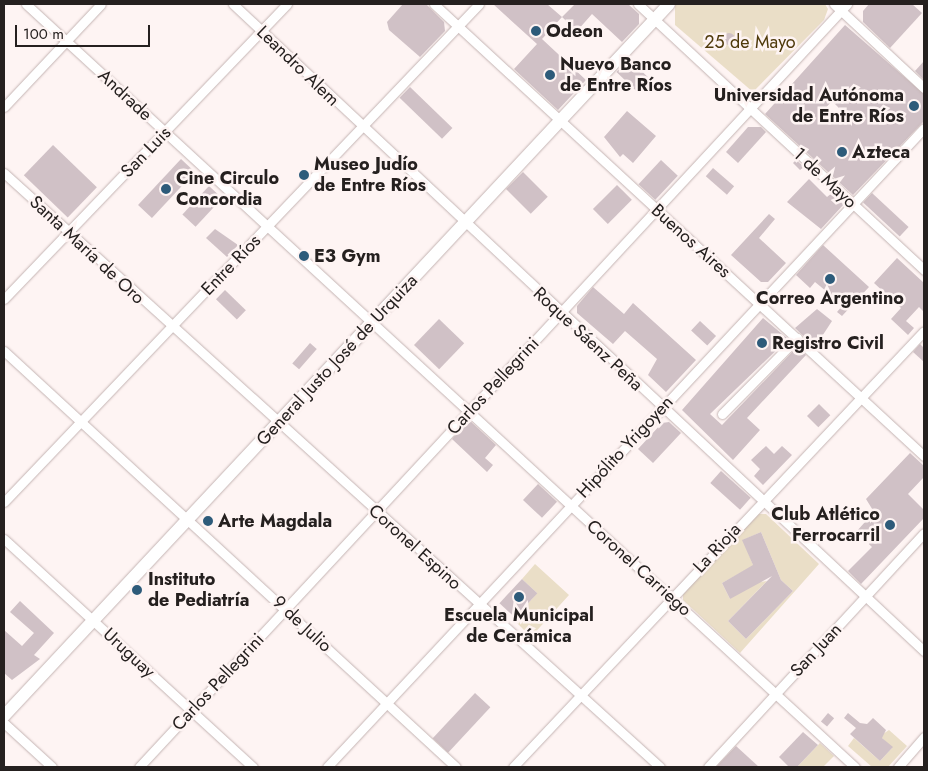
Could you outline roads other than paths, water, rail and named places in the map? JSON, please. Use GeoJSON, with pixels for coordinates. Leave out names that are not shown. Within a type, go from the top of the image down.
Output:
{"type":"FeatureCollection","features":[{"type":"Feature","properties":{"kind":"street","name":"Andrade"},"geometry":{"type":"LineString","coordinates":[[26,4],[268,227]]}},
{"type":"Feature","properties":{"kind":"street"},"geometry":{"type":"LineString","coordinates":[[4,107],[101,4]]}},
{"type":"Feature","properties":{"kind":"street","name":"Leandro Alem"},"geometry":{"type":"LineString","coordinates":[[233,4],[362,128]]}},
{"type":"Feature","properties":{"kind":"street","name":"San Luis"},"geometry":{"type":"LineString","coordinates":[[4,299],[287,4]]}},
{"type":"Feature","properties":{"kind":"street","name":"Buenos Aires"},"geometry":{"type":"LineString","coordinates":[[434,4],[924,456]]}},
{"type":"Feature","properties":{"kind":"street","name":"Entre Ríos"},"geometry":{"type":"LineString","coordinates":[[4,502],[479,4]]}},
{"type":"Feature","properties":{"kind":"street","name":"1 de Mayo"},"geometry":{"type":"LineString","coordinates":[[638,4],[924,270]]}},
{"type":"Feature","properties":{"kind":"street","name":"General Justo José de Urquiza"},"geometry":{"type":"LineString","coordinates":[[4,716],[668,4]]}},
{"type":"Feature","properties":{"kind":"street"},"geometry":{"type":"LineString","coordinates":[[841,6],[924,88]]}},
{"type":"Feature","properties":{"kind":"street","name":"Carlos Pellegrini"},"geometry":{"type":"LineString","coordinates":[[139,767],[657,209],[841,6]]}},
{"type":"Feature","properties":{"kind":"street","name":"Roque Sáenz Peña"},"geometry":{"type":"LineString","coordinates":[[362,128],[763,499],[924,651]]}},
{"type":"Feature","properties":{"kind":"street","name":"Hipólito Yrigoyen"},"geometry":{"type":"LineString","coordinates":[[327,767],[924,128]]}},
{"type":"Feature","properties":{"kind":"street","name":"Santa María de Oro"},"geometry":{"type":"LineString","coordinates":[[4,173],[171,327]]}},
{"type":"Feature","properties":{"kind":"street","name":"Coronel Carriego"},"geometry":{"type":"LineString","coordinates":[[268,227],[855,767]]}},
{"type":"Feature","properties":{"kind":"street","name":"Coronel Espino"},"geometry":{"type":"LineString","coordinates":[[171,327],[660,767]]}},
{"type":"Feature","properties":{"kind":"street","name":"La Rioja"},"geometry":{"type":"LineString","coordinates":[[513,767],[924,330]]}},
{"type":"Feature","properties":{"kind":"street"},"geometry":{"type":"LineString","coordinates":[[722,414],[797,338]]}},
{"type":"Feature","properties":{"kind":"street","name":"9 de Julio"},"geometry":{"type":"LineString","coordinates":[[4,351],[456,767]]}},
{"type":"Feature","properties":{"kind":"street","name":"San Juan"},"geometry":{"type":"LineString","coordinates":[[708,767],[924,533]]}},
{"type":"Feature","properties":{"kind":"street","name":"Uruguay"},"geometry":{"type":"LineString","coordinates":[[4,539],[253,767]]}},
{"type":"Feature","properties":{"kind":"street"},"geometry":{"type":"LineString","coordinates":[[4,723],[52,767]]}},
{"type":"Feature","properties":{"kind":"street"},"geometry":{"type":"LineString","coordinates":[[898,767],[924,737]]}},
{"type":"Feature","properties":{"kind":"place","name":"Odeon"},"geometry":{"type":"Point","coordinates":[536,31]}},
{"type":"Feature","properties":{"kind":"place","name":"Nuevo Banco de Entre Ríos"},"geometry":{"type":"Point","coordinates":[550,75]}},
{"type":"Feature","properties":{"kind":"place","name":"Universidad Autónoma de Entre Ríos"},"geometry":{"type":"Point","coordinates":[914,106]}},
{"type":"Feature","properties":{"kind":"place","name":"Azteca"},"geometry":{"type":"Point","coordinates":[842,152]}},
{"type":"Feature","properties":{"kind":"place","name":"Museo Judío de Entre Ríos"},"geometry":{"type":"Point","coordinates":[304,175]}},
{"type":"Feature","properties":{"kind":"place","name":"Cine Circulo Concordia"},"geometry":{"type":"Point","coordinates":[166,189]}},
{"type":"Feature","properties":{"kind":"place","name":"E3 Gym"},"geometry":{"type":"Point","coordinates":[304,256]}},
{"type":"Feature","properties":{"kind":"place","name":"Correo Argentino"},"geometry":{"type":"Point","coordinates":[830,279]}},
{"type":"Feature","properties":{"kind":"place","name":"Registro Civil"},"geometry":{"type":"Point","coordinates":[762,343]}},
{"type":"Feature","properties":{"kind":"place","name":"Arte Magdala"},"geometry":{"type":"Point","coordinates":[208,521]}},
{"type":"Feature","properties":{"kind":"place","name":"Club Atlético Ferrocarril"},"geometry":{"type":"Point","coordinates":[890,525]}},
{"type":"Feature","properties":{"kind":"place","name":"Instituto de Pediatría"},"geometry":{"type":"Point","coordinates":[137,590]}},
{"type":"Feature","properties":{"kind":"place","name":"Escuela Municipal de Cerámica"},"geometry":{"type":"Point","coordinates":[519,597]}},
{"type":"Feature","properties":{"kind":"park label","name":"25 de Mayo"},"geometry":{"type":"Point","coordinates":[750,42]}}]}
